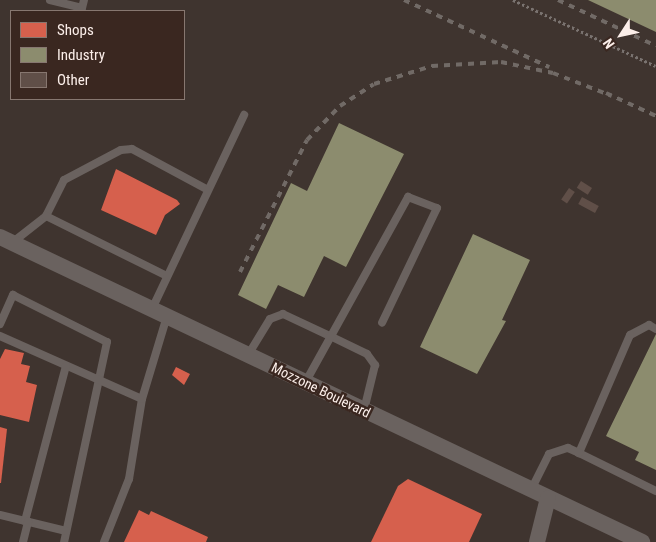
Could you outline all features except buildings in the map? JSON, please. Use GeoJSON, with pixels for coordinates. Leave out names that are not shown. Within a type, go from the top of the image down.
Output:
{"type":"FeatureCollection","features":[{"type":"Feature","properties":{"kind":"street","name":"Mozzone Boulevard"},"geometry":{"type":"LineString","coordinates":[[6,240],[642,542]]}},
{"type":"Feature","properties":{"kind":"street"},"geometry":{"type":"LineString","coordinates":[[537,542],[548,498]]}},
{"type":"Feature","properties":{"kind":"lane"},"geometry":{"type":"LineString","coordinates":[[50,0],[82,8],[84,0]]}},
{"type":"Feature","properties":{"kind":"lane"},"geometry":{"type":"LineString","coordinates":[[152,309],[244,115]]}},
{"type":"Feature","properties":{"kind":"lane"},"geometry":{"type":"LineString","coordinates":[[6,240],[46,216],[64,180],[121,150],[132,149],[208,190]]}},
{"type":"Feature","properties":{"kind":"lane"},"geometry":{"type":"LineString","coordinates":[[305,382],[408,197],[437,208],[382,323]]}},
{"type":"Feature","properties":{"kind":"lane"},"geometry":{"type":"LineString","coordinates":[[46,216],[167,276]]}},
{"type":"Feature","properties":{"kind":"lane"},"geometry":{"type":"LineString","coordinates":[[0,324],[13,295],[107,342],[64,542]]}},
{"type":"Feature","properties":{"kind":"lane"},"geometry":{"type":"LineString","coordinates":[[248,355],[270,319],[283,314],[330,336],[367,354],[375,365],[364,410]]}},
{"type":"Feature","properties":{"kind":"lane"},"geometry":{"type":"LineString","coordinates":[[104,542],[129,479],[142,400],[167,316]]}},
{"type":"Feature","properties":{"kind":"lane"},"geometry":{"type":"LineString","coordinates":[[579,453],[630,335],[649,325],[656,329]]}},
{"type":"Feature","properties":{"kind":"lane"},"geometry":{"type":"LineString","coordinates":[[0,336],[142,400]]}},
{"type":"Feature","properties":{"kind":"lane"},"geometry":{"type":"LineString","coordinates":[[24,542],[26,521],[66,366]]}},
{"type":"Feature","properties":{"kind":"lane"},"geometry":{"type":"LineString","coordinates":[[531,490],[549,454],[568,448],[656,491]]}},
{"type":"Feature","properties":{"kind":"lane"},"geometry":{"type":"LineString","coordinates":[[0,515],[66,531]]}},
{"type":"Feature","properties":{"kind":"path"},"geometry":{"type":"LineString","coordinates":[[513,0],[656,66]]}},
{"type":"Feature","properties":{"kind":"railway"},"geometry":{"type":"LineString","coordinates":[[404,0],[549,67]]}},
{"type":"Feature","properties":{"kind":"railway"},"geometry":{"type":"LineString","coordinates":[[558,0],[656,46]]}},
{"type":"Feature","properties":{"kind":"railway"},"geometry":{"type":"LineString","coordinates":[[240,272],[307,140],[340,106],[374,84],[432,66],[501,62],[553,73],[612,96]]}},
{"type":"Feature","properties":{"kind":"railway"},"geometry":{"type":"LineString","coordinates":[[606,93],[656,116]]}}]}
